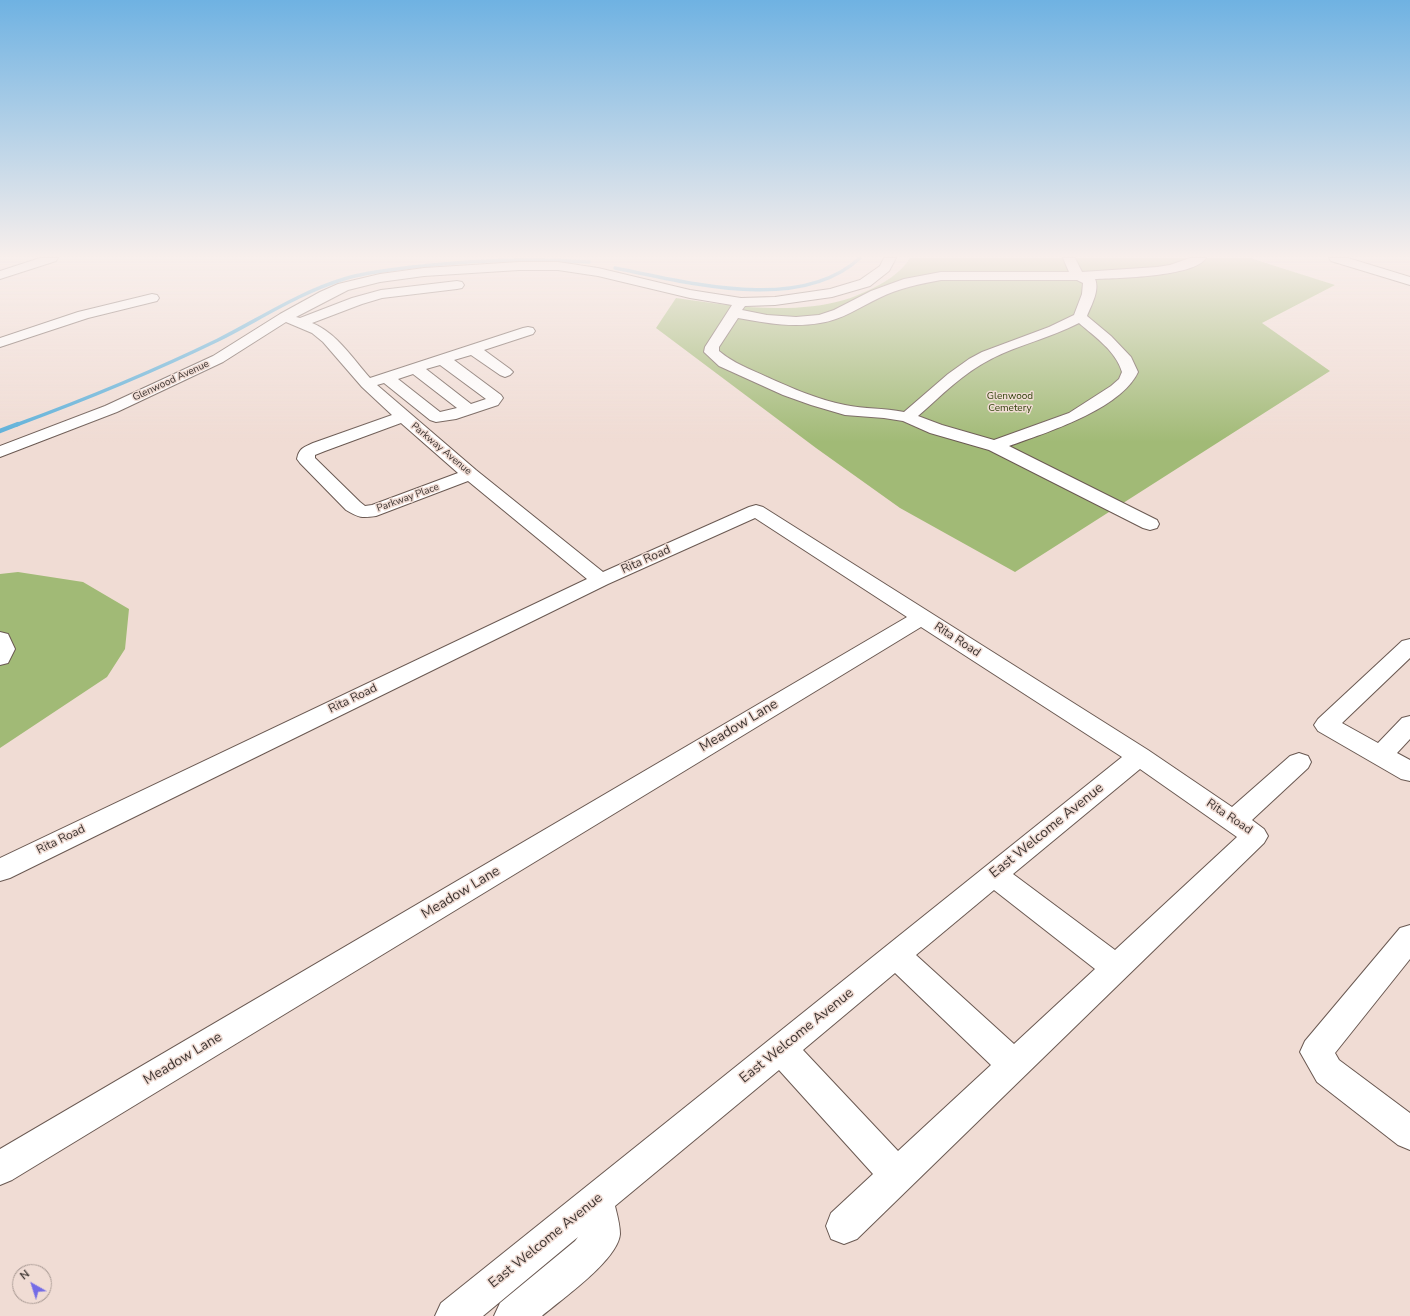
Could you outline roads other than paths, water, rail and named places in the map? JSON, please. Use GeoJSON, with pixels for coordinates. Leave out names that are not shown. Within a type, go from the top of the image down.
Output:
{"type":"FeatureCollection","features":[{"type":"Feature","properties":{"kind":"street"},"geometry":{"type":"LineString","coordinates":[[0,343],[73,319]]}},
{"type":"Feature","properties":{"kind":"street"},"geometry":{"type":"LineString","coordinates":[[729,319],[712,347],[711,352],[724,363],[789,392],[824,404],[845,410],[884,413],[907,417],[936,429],[995,446],[1150,524]]}},
{"type":"Feature","properties":{"kind":"street"},"geometry":{"type":"LineString","coordinates":[[773,319],[796,321],[815,319]]}},
{"type":"Feature","properties":{"kind":"street"},"geometry":{"type":"LineString","coordinates":[[907,417],[953,377],[974,362],[987,355],[1054,330],[1075,319]]}},
{"type":"Feature","properties":{"kind":"street"},"geometry":{"type":"LineString","coordinates":[[995,446],[1075,416],[1117,389],[1126,381],[1130,372],[1126,360],[1106,339],[1083,319]]}},
{"type":"Feature","properties":{"kind":"street","name":"Parkway Avenue"},"geometry":{"type":"LineString","coordinates":[[292,320],[317,330],[328,339],[367,384],[403,417],[470,474],[601,580]]}},
{"type":"Feature","properties":{"kind":"street","name":"Glenwood Avenue"},"geometry":{"type":"LineString","coordinates":[[0,452],[111,409],[204,366],[292,320]]}},
{"type":"Feature","properties":{"kind":"street"},"geometry":{"type":"LineString","coordinates":[[367,384],[528,331]]}},
{"type":"Feature","properties":{"kind":"street"},"geometry":{"type":"LineString","coordinates":[[472,349],[505,372]]}},
{"type":"Feature","properties":{"kind":"street"},"geometry":{"type":"LineString","coordinates":[[386,377],[436,417],[450,416],[492,402],[495,398],[442,359]]}},
{"type":"Feature","properties":{"kind":"street"},"geometry":{"type":"LineString","coordinates":[[415,368],[469,410]]}},
{"type":"Feature","properties":{"kind":"street","name":"Parkway Place"},"geometry":{"type":"LineString","coordinates":[[403,417],[319,446],[307,452],[306,459],[353,506],[362,512],[376,510],[470,474]]}},
{"type":"Feature","properties":{"kind":"street","name":"Rita Road"},"geometry":{"type":"LineString","coordinates":[[0,870],[601,580],[756,511],[1138,756],[1245,828]]}},
{"type":"Feature","properties":{"kind":"street","name":"Meadow Lane"},"geometry":{"type":"LineString","coordinates":[[0,1168],[922,617]]}},
{"type":"Feature","properties":{"kind":"street"},"geometry":{"type":"LineString","coordinates":[[0,639],[4,649],[0,658]]}},
{"type":"Feature","properties":{"kind":"street"},"geometry":{"type":"LineString","coordinates":[[1410,646],[1326,725],[1410,772]]}},
{"type":"Feature","properties":{"kind":"street"},"geometry":{"type":"LineString","coordinates":[[1381,755],[1410,724]]}},
{"type":"Feature","properties":{"kind":"street","name":"East Welcome Avenue"},"geometry":{"type":"LineString","coordinates":[[454,1316],[1138,756]]}},
{"type":"Feature","properties":{"kind":"street"},"geometry":{"type":"LineString","coordinates":[[844,1226],[1116,968],[1245,828],[1299,762]]}},
{"type":"Feature","properties":{"kind":"street"},"geometry":{"type":"LineString","coordinates":[[994,875],[1116,968]]}},
{"type":"Feature","properties":{"kind":"street"},"geometry":{"type":"LineString","coordinates":[[1410,937],[1316,1052],[1328,1072],[1410,1133]]}},
{"type":"Feature","properties":{"kind":"street"},"geometry":{"type":"LineString","coordinates":[[896,955],[1014,1065]]}},
{"type":"Feature","properties":{"kind":"street"},"geometry":{"type":"LineString","coordinates":[[780,1049],[898,1176]]}},
{"type":"Feature","properties":{"kind":"street"},"geometry":{"type":"LineString","coordinates":[[513,1316],[588,1254],[602,1234],[597,1199]]}},
{"type":"Feature","properties":{"kind":"waterway"},"geometry":{"type":"LineString","coordinates":[[16,425],[92,396],[143,374],[218,340],[257,319]]}},
{"type":"Feature","properties":{"kind":"waterway"},"geometry":{"type":"LineString","coordinates":[[0,431],[18,424]]}},
{"type":"Feature","properties":{"kind":"park label","name":"Glenwood Cemetery"},"geometry":{"type":"Point","coordinates":[1010,402]}}]}
